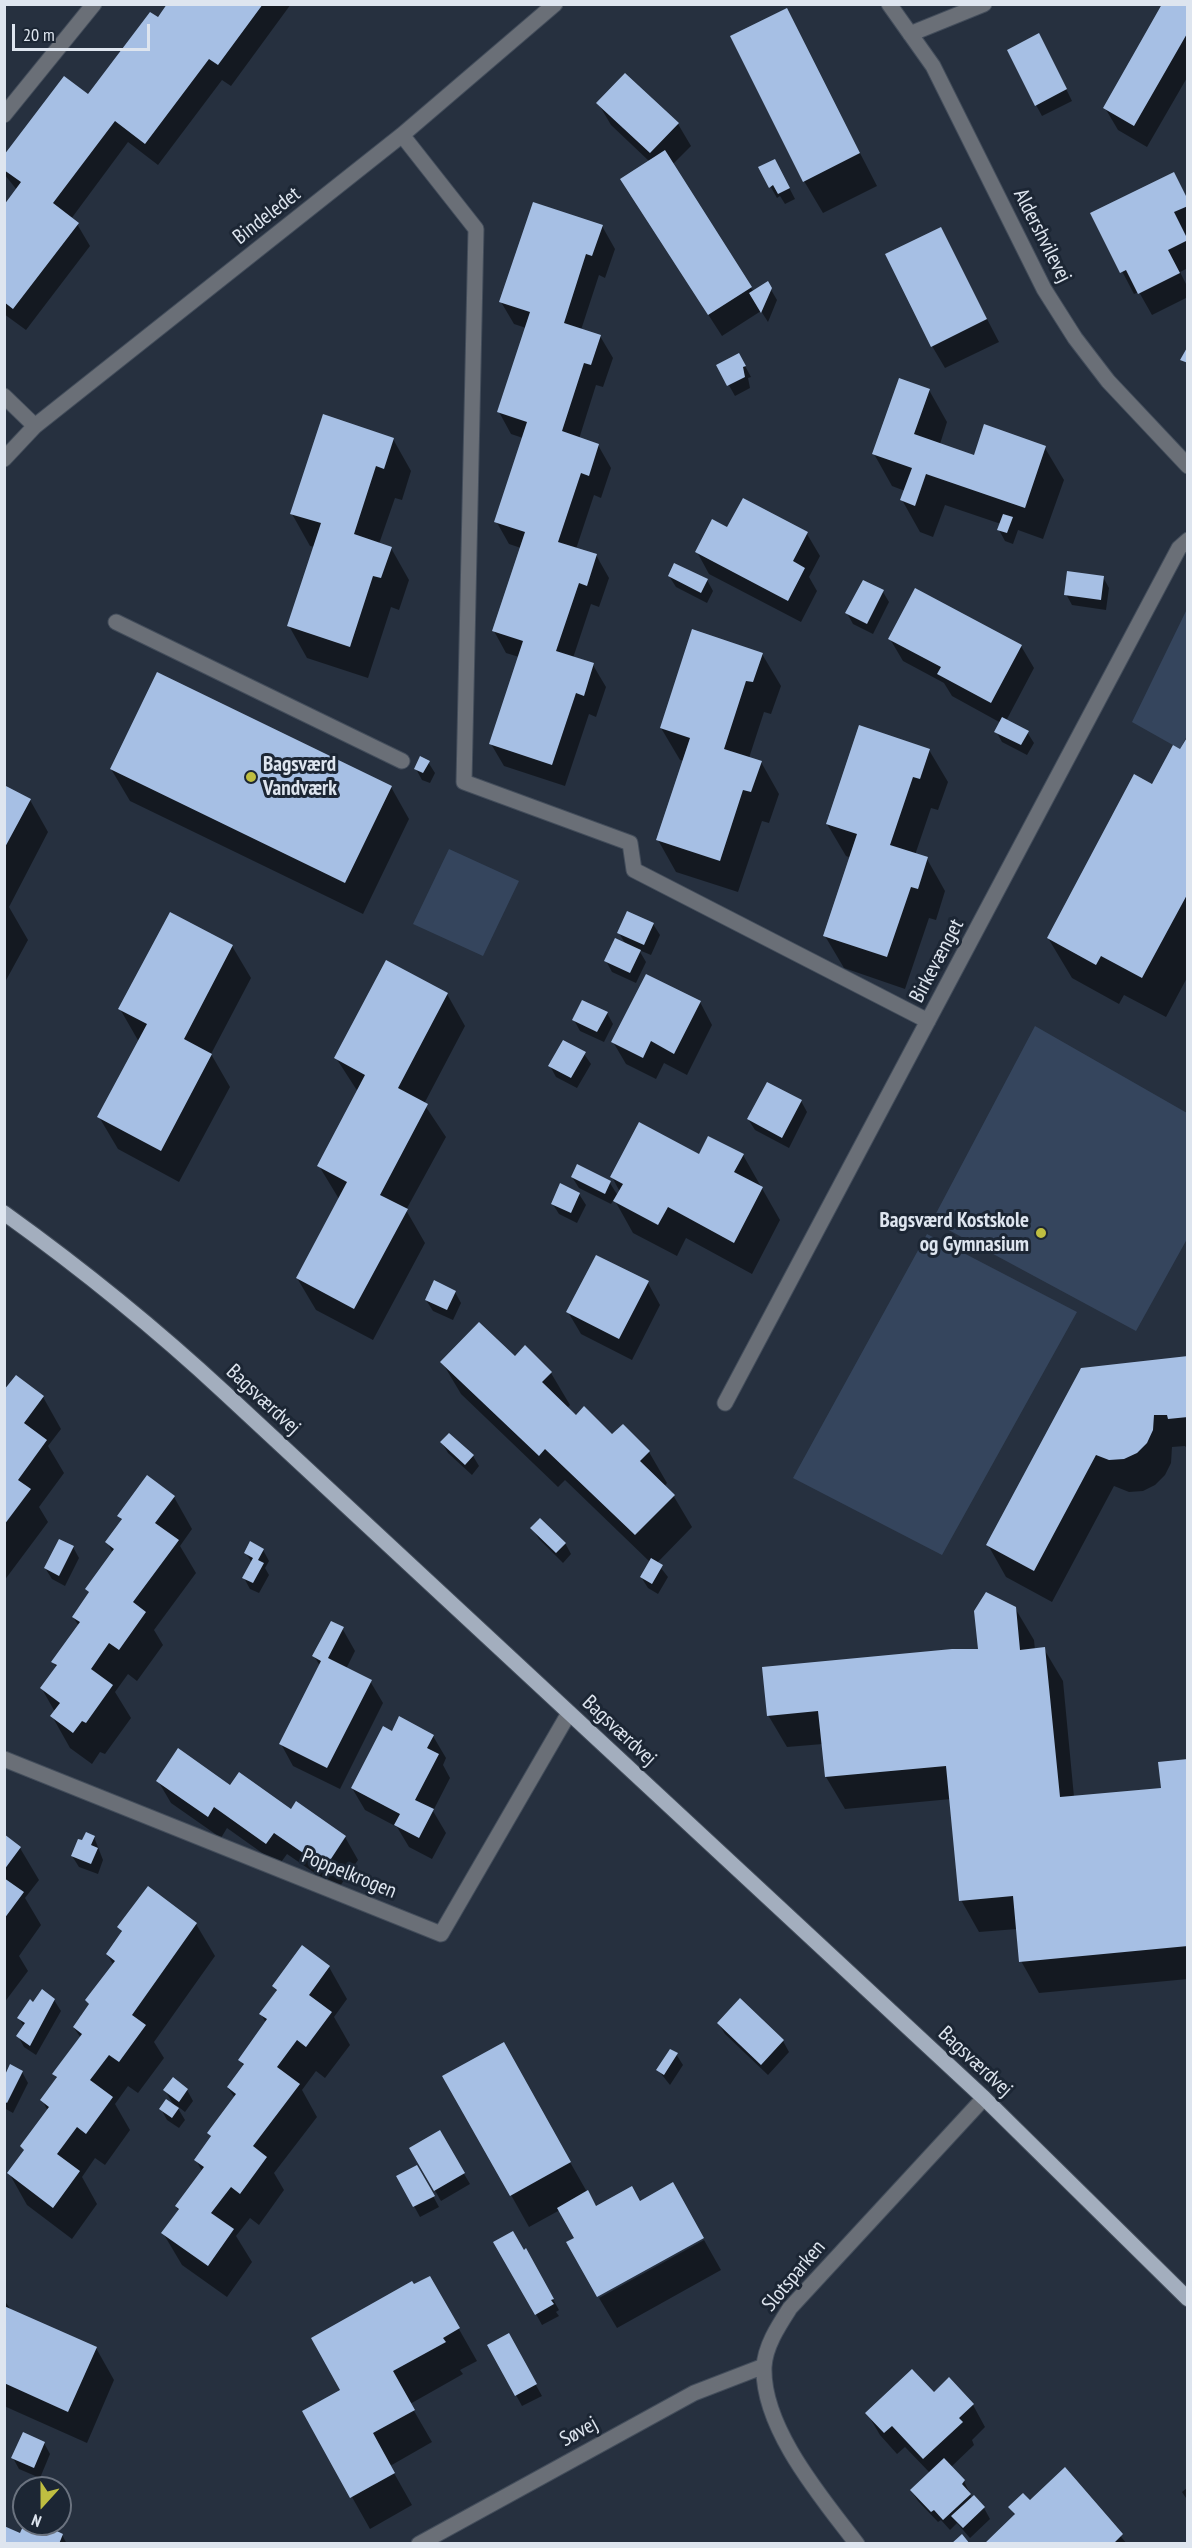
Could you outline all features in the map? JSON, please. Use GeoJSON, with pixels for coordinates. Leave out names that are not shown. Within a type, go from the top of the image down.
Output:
{"type":"FeatureCollection","features":[{"type":"Feature","properties":{"kind":"main road","name":"Bagsværdvej"},"geometry":{"type":"LineString","coordinates":[[4,1213],[87,1274],[173,1345],[984,2098],[1188,2299]]}},
{"type":"Feature","properties":{"kind":"street"},"geometry":{"type":"LineString","coordinates":[[4,115],[94,4]]}},
{"type":"Feature","properties":{"kind":"street","name":"Bindeledet"},"geometry":{"type":"LineString","coordinates":[[4,459],[35,426],[402,135],[555,4]]}},
{"type":"Feature","properties":{"kind":"street","name":"Aldershvilevej"},"geometry":{"type":"LineString","coordinates":[[889,4],[933,66],[1052,302],[1108,381],[1188,466]]}},
{"type":"Feature","properties":{"kind":"street"},"geometry":{"type":"LineString","coordinates":[[910,34],[984,4]]}},
{"type":"Feature","properties":{"kind":"street"},"geometry":{"type":"LineString","coordinates":[[402,135],[476,229],[464,782],[630,843],[634,870],[928,1021]]}},
{"type":"Feature","properties":{"kind":"street"},"geometry":{"type":"LineString","coordinates":[[4,396],[35,426]]}},
{"type":"Feature","properties":{"kind":"street","name":"Birkevænget"},"geometry":{"type":"LineString","coordinates":[[725,1403],[1179,548],[1188,540]]}},
{"type":"Feature","properties":{"kind":"street"},"geometry":{"type":"LineString","coordinates":[[116,622],[402,761]]}},
{"type":"Feature","properties":{"kind":"street","name":"Poppelkrogen"},"geometry":{"type":"LineString","coordinates":[[4,1759],[441,1934],[568,1713]]}},
{"type":"Feature","properties":{"kind":"street","name":"Slotsparken"},"geometry":{"type":"LineString","coordinates":[[857,2544],[799,2467],[774,2413],[764,2366],[774,2334],[790,2308],[984,2098]]}},
{"type":"Feature","properties":{"kind":"street","name":"Søvej"},"geometry":{"type":"LineString","coordinates":[[418,2544],[694,2393],[764,2366]]}},
{"type":"Feature","properties":{"kind":"shaded area"},"geometry":{"type":"Polygon","coordinates":[[[1187,609],[1187,736],[1180,749],[1132,722],[1187,609]]]}},
{"type":"Feature","properties":{"kind":"shaded area"},"geometry":{"type":"Polygon","coordinates":[[[449,849],[519,881],[483,956],[413,924],[449,849]]]}},
{"type":"Feature","properties":{"kind":"shaded area"},"geometry":{"type":"Polygon","coordinates":[[[1035,1026],[1187,1113],[1187,1239],[1136,1331],[932,1221],[1035,1026]]]}},
{"type":"Feature","properties":{"kind":"shaded area"},"geometry":{"type":"Polygon","coordinates":[[[927,1234],[1077,1312],[942,1555],[793,1478],[927,1234]]]}},
{"type":"Feature","properties":{"kind":"building"},"geometry":{"type":"Polygon","coordinates":[[[167,4],[263,4],[218,65],[209,59],[145,144],[115,121],[53,203],[79,223],[13,309],[4,302],[4,205],[21,182],[4,170],[4,155],[64,76],[88,94],[150,12],[158,17],[167,4]]]}},
{"type":"Feature","properties":{"kind":"building"},"geometry":{"type":"Polygon","coordinates":[[[1162,4],[1188,4],[1188,32],[1134,126],[1103,108],[1162,4]]]}},
{"type":"Feature","properties":{"kind":"building"},"geometry":{"type":"Polygon","coordinates":[[[787,8],[860,153],[803,182],[730,36],[787,8]]]}},
{"type":"Feature","properties":{"kind":"building"},"geometry":{"type":"Polygon","coordinates":[[[1039,33],[1067,89],[1035,106],[1007,50],[1039,33]]]}},
{"type":"Feature","properties":{"kind":"building"},"geometry":{"type":"Polygon","coordinates":[[[625,73],[679,123],[650,153],[596,103],[625,73]]]}},
{"type":"Feature","properties":{"kind":"building"},"geometry":{"type":"Polygon","coordinates":[[[665,150],[752,287],[708,315],[620,179],[665,150]]]}},
{"type":"Feature","properties":{"kind":"building"},"geometry":{"type":"Polygon","coordinates":[[[775,159],[790,188],[778,194],[773,185],[769,188],[758,167],[775,159]]]}},
{"type":"Feature","properties":{"kind":"building"},"geometry":{"type":"Polygon","coordinates":[[[1174,172],[1188,200],[1188,206],[1174,212],[1188,240],[1168,250],[1180,273],[1138,294],[1126,270],[1120,273],[1090,213],[1174,172]]]}},
{"type":"Feature","properties":{"kind":"building"},"geometry":{"type":"Polygon","coordinates":[[[533,202],[603,225],[592,256],[586,254],[564,323],[601,335],[591,365],[584,363],[562,431],[599,444],[589,476],[581,473],[558,542],[597,554],[587,586],[579,583],[556,651],[594,663],[584,696],[576,693],[552,765],[489,744],[523,641],[492,631],[525,532],[494,522],[527,422],[497,412],[530,312],[499,302],[533,202]]]}},
{"type":"Feature","properties":{"kind":"building"},"geometry":{"type":"Polygon","coordinates":[[[941,227],[987,319],[931,347],[885,254],[941,227]]]}},
{"type":"Feature","properties":{"kind":"building"},"geometry":{"type":"Polygon","coordinates":[[[768,281],[772,288],[761,313],[749,293],[768,281]]]}},
{"type":"Feature","properties":{"kind":"building"},"geometry":{"type":"Polygon","coordinates":[[[1188,346],[1188,363],[1180,360],[1188,346]]]}},
{"type":"Feature","properties":{"kind":"building"},"geometry":{"type":"Polygon","coordinates":[[[739,353],[746,366],[743,367],[745,377],[727,386],[716,365],[739,353]]]}},
{"type":"Feature","properties":{"kind":"building"},"geometry":{"type":"Polygon","coordinates":[[[899,378],[930,389],[914,434],[974,455],[984,424],[1046,446],[1025,508],[926,474],[915,506],[900,500],[912,468],[872,454],[899,378]]]}},
{"type":"Feature","properties":{"kind":"building"},"geometry":{"type":"Polygon","coordinates":[[[323,414],[394,438],[384,469],[376,466],[354,534],[392,547],[381,578],[373,576],[350,647],[287,626],[321,523],[290,514],[323,414]]]}},
{"type":"Feature","properties":{"kind":"building"},"geometry":{"type":"Polygon","coordinates":[[[743,498],[808,532],[793,561],[805,568],[788,601],[695,552],[712,519],[727,527],[743,498]]]}},
{"type":"Feature","properties":{"kind":"building"},"geometry":{"type":"Polygon","coordinates":[[[1003,514],[1013,517],[1007,533],[997,530],[1003,514]]]}},
{"type":"Feature","properties":{"kind":"building"},"geometry":{"type":"Polygon","coordinates":[[[674,563],[708,579],[701,593],[668,576],[674,563]]]}},
{"type":"Feature","properties":{"kind":"building"},"geometry":{"type":"Polygon","coordinates":[[[1067,571],[1104,576],[1101,600],[1064,595],[1067,571]]]}},
{"type":"Feature","properties":{"kind":"building"},"geometry":{"type":"Polygon","coordinates":[[[863,580],[884,590],[867,624],[845,613],[863,580]]]}},
{"type":"Feature","properties":{"kind":"building"},"geometry":{"type":"Polygon","coordinates":[[[915,588],[1022,645],[991,703],[937,674],[941,667],[888,639],[915,588]]]}},
{"type":"Feature","properties":{"kind":"building"},"geometry":{"type":"Polygon","coordinates":[[[692,629],[763,653],[753,682],[746,681],[724,749],[762,761],[751,792],[743,790],[720,861],[656,840],[690,738],[660,728],[692,629]]]}},
{"type":"Feature","properties":{"kind":"building","name":"Bagsværd Vandværk"},"geometry":{"type":"Polygon","coordinates":[[[157,672],[392,786],[345,883],[110,769],[157,672]]]}},
{"type":"Feature","properties":{"kind":"building"},"geometry":{"type":"Polygon","coordinates":[[[1002,717],[1029,731],[1021,745],[994,732],[1002,717]]]}},
{"type":"Feature","properties":{"kind":"building"},"geometry":{"type":"Polygon","coordinates":[[[859,725],[930,749],[920,779],[913,777],[890,845],[928,857],[918,889],[911,887],[887,957],[823,936],[857,834],[826,824],[859,725]]]}},
{"type":"Feature","properties":{"kind":"building"},"geometry":{"type":"Polygon","coordinates":[[[1188,736],[1188,893],[1142,978],[1101,956],[1096,965],[1047,938],[1134,774],[1152,784],[1173,745],[1180,749],[1188,736]]]}},
{"type":"Feature","properties":{"kind":"building"},"geometry":{"type":"Polygon","coordinates":[[[420,756],[430,761],[423,773],[414,769],[420,756]]]}},
{"type":"Feature","properties":{"kind":"building"},"geometry":{"type":"Polygon","coordinates":[[[4,785],[31,799],[4,849],[4,785]]]}},
{"type":"Feature","properties":{"kind":"building"},"geometry":{"type":"Polygon","coordinates":[[[627,911],[654,923],[644,945],[617,933],[627,911]]]}},
{"type":"Feature","properties":{"kind":"building"},"geometry":{"type":"Polygon","coordinates":[[[170,912],[233,945],[184,1039],[212,1054],[161,1151],[97,1117],[147,1024],[118,1009],[170,912]]]}},
{"type":"Feature","properties":{"kind":"building"},"geometry":{"type":"Polygon","coordinates":[[[615,938],[641,950],[630,973],[604,961],[615,938]]]}},
{"type":"Feature","properties":{"kind":"building"},"geometry":{"type":"Polygon","coordinates":[[[386,960],[448,993],[398,1088],[428,1104],[380,1195],[408,1209],[354,1309],[296,1278],[347,1182],[317,1166],[365,1075],[334,1058],[386,960]]]}},
{"type":"Feature","properties":{"kind":"building"},"geometry":{"type":"Polygon","coordinates":[[[646,974],[701,1001],[674,1054],[651,1041],[643,1058],[611,1042],[646,974]]]}},
{"type":"Feature","properties":{"kind":"building"},"geometry":{"type":"Polygon","coordinates":[[[582,1000],[608,1012],[597,1032],[572,1020],[582,1000]]]}},
{"type":"Feature","properties":{"kind":"building"},"geometry":{"type":"Polygon","coordinates":[[[563,1040],[586,1052],[571,1078],[548,1066],[563,1040]]]}},
{"type":"Feature","properties":{"kind":"building"},"geometry":{"type":"Polygon","coordinates":[[[767,1082],[802,1100],[782,1138],[747,1119],[767,1082]]]}},
{"type":"Feature","properties":{"kind":"building"},"geometry":{"type":"Polygon","coordinates":[[[639,1122],[699,1154],[708,1136],[744,1154],[734,1172],[763,1187],[734,1243],[668,1207],[658,1225],[613,1201],[623,1184],[610,1177],[639,1122]]]}},
{"type":"Feature","properties":{"kind":"building"},"geometry":{"type":"Polygon","coordinates":[[[577,1164],[611,1181],[605,1194],[571,1177],[577,1164]]]}},
{"type":"Feature","properties":{"kind":"building"},"geometry":{"type":"Polygon","coordinates":[[[560,1183],[580,1193],[571,1213],[551,1204],[560,1183]]]}},
{"type":"Feature","properties":{"kind":"building"},"geometry":{"type":"Polygon","coordinates":[[[596,1255],[649,1281],[619,1339],[566,1312],[596,1255]]]}},
{"type":"Feature","properties":{"kind":"building"},"geometry":{"type":"Polygon","coordinates":[[[434,1280],[456,1291],[447,1310],[425,1300],[434,1280]]]}},
{"type":"Feature","properties":{"kind":"building"},"geometry":{"type":"Polygon","coordinates":[[[479,1322],[515,1356],[525,1345],[552,1372],[542,1382],[576,1415],[584,1406],[612,1434],[623,1424],[650,1451],[640,1461],[675,1495],[635,1535],[545,1449],[539,1456],[440,1362],[479,1322]]]}},
{"type":"Feature","properties":{"kind":"building"},"geometry":{"type":"Polygon","coordinates":[[[1188,1356],[1188,1417],[1168,1419],[1167,1415],[1154,1415],[1153,1430],[1147,1443],[1137,1453],[1124,1459],[1109,1460],[1096,1455],[1034,1571],[986,1545],[1081,1368],[1188,1356]]]}},
{"type":"Feature","properties":{"kind":"building"},"geometry":{"type":"Polygon","coordinates":[[[16,1375],[44,1396],[24,1423],[47,1440],[18,1480],[31,1489],[4,1525],[4,1390],[16,1375]]]}},
{"type":"Feature","properties":{"kind":"building"},"geometry":{"type":"Polygon","coordinates":[[[449,1433],[474,1455],[465,1465],[440,1442],[449,1433]]]}},
{"type":"Feature","properties":{"kind":"building"},"geometry":{"type":"Polygon","coordinates":[[[147,1475],[175,1496],[155,1523],[179,1540],[133,1602],[146,1612],[119,1650],[109,1643],[91,1669],[113,1685],[86,1723],[82,1721],[73,1733],[50,1716],[60,1703],[40,1688],[57,1665],[51,1662],[80,1622],[72,1617],[89,1592],[85,1589],[114,1549],[105,1542],[122,1519],[117,1516],[147,1475]]]}},
{"type":"Feature","properties":{"kind":"building"},"geometry":{"type":"Polygon","coordinates":[[[540,1518],[566,1543],[556,1553],[530,1528],[540,1518]]]}},
{"type":"Feature","properties":{"kind":"building"},"geometry":{"type":"Polygon","coordinates":[[[59,1539],[74,1546],[59,1576],[44,1568],[59,1539]]]}},
{"type":"Feature","properties":{"kind":"building"},"geometry":{"type":"Polygon","coordinates":[[[250,1541],[264,1549],[258,1560],[264,1563],[253,1583],[242,1578],[253,1558],[244,1553],[250,1541]]]}},
{"type":"Feature","properties":{"kind":"building"},"geometry":{"type":"Polygon","coordinates":[[[651,1558],[663,1565],[652,1584],[640,1577],[651,1558]]]}},
{"type":"Feature","properties":{"kind":"building"},"geometry":{"type":"Polygon","coordinates":[[[986,1592],[1016,1607],[1020,1650],[1045,1647],[1060,1797],[1161,1788],[1158,1762],[1188,1759],[1188,1946],[1019,1962],[1013,1896],[959,1901],[946,1766],[825,1777],[818,1711],[767,1716],[762,1667],[952,1649],[978,1649],[974,1611],[986,1592]]]}},
{"type":"Feature","properties":{"kind":"building"},"geometry":{"type":"Polygon","coordinates":[[[331,1621],[344,1627],[328,1658],[372,1680],[327,1768],[279,1744],[321,1661],[312,1656],[331,1621]]]}},
{"type":"Feature","properties":{"kind":"building"},"geometry":{"type":"Polygon","coordinates":[[[399,1716],[434,1735],[427,1748],[439,1754],[415,1800],[434,1809],[419,1838],[394,1825],[400,1814],[351,1788],[383,1726],[392,1731],[399,1716]]]}},
{"type":"Feature","properties":{"kind":"building"},"geometry":{"type":"Polygon","coordinates":[[[178,1748],[230,1785],[239,1772],[291,1809],[296,1801],[346,1836],[325,1868],[274,1833],[266,1844],[214,1807],[208,1817],[156,1781],[178,1748]]]}},
{"type":"Feature","properties":{"kind":"building"},"geometry":{"type":"Polygon","coordinates":[[[86,1832],[95,1836],[91,1845],[98,1848],[91,1864],[71,1856],[78,1839],[82,1840],[86,1832]]]}},
{"type":"Feature","properties":{"kind":"building"},"geometry":{"type":"Polygon","coordinates":[[[4,1834],[21,1847],[4,1870],[4,1834]]]}},
{"type":"Feature","properties":{"kind":"building"},"geometry":{"type":"Polygon","coordinates":[[[4,1878],[24,1892],[4,1919],[4,1878]]]}},
{"type":"Feature","properties":{"kind":"building"},"geometry":{"type":"Polygon","coordinates":[[[148,1886],[197,1923],[132,2015],[146,2025],[119,2062],[109,2055],[90,2080],[113,2097],[86,2134],[77,2127],[57,2154],[80,2171],[53,2208],[7,2173],[24,2150],[20,2146],[49,2107],[40,2100],[57,2077],[52,2074],[82,2034],[73,2027],[89,2004],[85,2000],[115,1961],[106,1954],[122,1931],[117,1927],[148,1886]]]}},
{"type":"Feature","properties":{"kind":"building"},"geometry":{"type":"Polygon","coordinates":[[[302,1945],[330,1966],[309,1995],[332,2012],[306,2047],[297,2040],[277,2067],[300,2084],[253,2146],[267,2157],[240,2194],[231,2187],[211,2213],[234,2229],[208,2266],[161,2233],[179,2209],[175,2206],[204,2167],[194,2160],[211,2136],[207,2133],[236,2094],[227,2087],[244,2064],[238,2060],[267,2019],[259,2014],[277,1990],[272,1986],[302,1945]]]}},
{"type":"Feature","properties":{"kind":"building"},"geometry":{"type":"Polygon","coordinates":[[[42,1989],[55,1999],[30,2046],[16,2036],[25,2023],[17,2018],[30,1999],[33,2002],[42,1989]]]}},
{"type":"Feature","properties":{"kind":"building"},"geometry":{"type":"Polygon","coordinates":[[[740,1998],[784,2040],[761,2065],[717,2023],[740,1998]]]}},
{"type":"Feature","properties":{"kind":"building"},"geometry":{"type":"Polygon","coordinates":[[[504,2042],[571,2162],[510,2196],[442,2076],[504,2042]]]}},
{"type":"Feature","properties":{"kind":"building"},"geometry":{"type":"Polygon","coordinates":[[[670,2049],[678,2053],[664,2075],[656,2070],[670,2049]]]}},
{"type":"Feature","properties":{"kind":"building"},"geometry":{"type":"Polygon","coordinates":[[[10,2064],[23,2071],[7,2103],[4,2101],[4,2077],[10,2064]]]}},
{"type":"Feature","properties":{"kind":"building"},"geometry":{"type":"Polygon","coordinates":[[[173,2077],[188,2089],[179,2102],[163,2090],[173,2077]]]}},
{"type":"Feature","properties":{"kind":"building"},"geometry":{"type":"Polygon","coordinates":[[[166,2099],[179,2108],[172,2118],[159,2109],[166,2099]]]}},
{"type":"Feature","properties":{"kind":"building"},"geometry":{"type":"Polygon","coordinates":[[[440,2130],[465,2173],[434,2191],[409,2148],[440,2130]]]}},
{"type":"Feature","properties":{"kind":"building"},"geometry":{"type":"Polygon","coordinates":[[[417,2165],[435,2196],[413,2207],[396,2176],[417,2165]]]}},
{"type":"Feature","properties":{"kind":"building"},"geometry":{"type":"Polygon","coordinates":[[[673,2182],[704,2238],[597,2297],[566,2242],[574,2238],[557,2208],[588,2190],[596,2206],[632,2186],[640,2201],[673,2182]]]}},
{"type":"Feature","properties":{"kind":"building"},"geometry":{"type":"Polygon","coordinates":[[[513,2231],[524,2250],[526,2248],[554,2299],[551,2300],[554,2304],[535,2315],[493,2242],[513,2231]]]}},
{"type":"Feature","properties":{"kind":"building"},"geometry":{"type":"Polygon","coordinates":[[[430,2276],[460,2328],[443,2338],[446,2342],[393,2371],[415,2410],[373,2433],[395,2473],[350,2498],[302,2411],[340,2390],[311,2338],[412,2281],[414,2284],[430,2276]]]}},
{"type":"Feature","properties":{"kind":"building"},"geometry":{"type":"Polygon","coordinates":[[[4,2306],[97,2347],[68,2412],[4,2383],[4,2306]]]}},
{"type":"Feature","properties":{"kind":"building"},"geometry":{"type":"Polygon","coordinates":[[[509,2333],[537,2384],[515,2396],[487,2345],[509,2333]]]}},
{"type":"Feature","properties":{"kind":"building"},"geometry":{"type":"Polygon","coordinates":[[[912,2369],[934,2392],[949,2377],[974,2404],[959,2418],[963,2422],[923,2459],[892,2426],[884,2433],[865,2413],[912,2369]]]}},
{"type":"Feature","properties":{"kind":"building"},"geometry":{"type":"Polygon","coordinates":[[[23,2432],[45,2442],[34,2468],[11,2458],[23,2432]]]}},
{"type":"Feature","properties":{"kind":"building"},"geometry":{"type":"Polygon","coordinates":[[[944,2458],[965,2480],[962,2484],[971,2494],[943,2520],[934,2510],[931,2512],[910,2490],[944,2458]]]}},
{"type":"Feature","properties":{"kind":"building"},"geometry":{"type":"Polygon","coordinates":[[[1065,2467],[1123,2534],[1113,2544],[984,2544],[1015,2514],[1008,2507],[1023,2493],[1030,2500],[1065,2467]]]}},
{"type":"Feature","properties":{"kind":"building"},"geometry":{"type":"Polygon","coordinates":[[[974,2495],[985,2507],[963,2528],[951,2516],[974,2495]]]}},
{"type":"Feature","properties":{"kind":"building"},"geometry":{"type":"Polygon","coordinates":[[[4,2526],[12,2530],[12,2536],[62,2536],[59,2544],[4,2544],[4,2526]]]}},
{"type":"Feature","properties":{"kind":"building"},"geometry":{"type":"Polygon","coordinates":[[[962,2534],[970,2544],[951,2544],[962,2534]]]}},
{"type":"Feature","properties":{"kind":"place","name":"Bagsværd Vandværk"},"geometry":{"type":"Point","coordinates":[251,777]}},
{"type":"Feature","properties":{"kind":"place","name":"Bagsværd Kostskole og Gymnasium"},"geometry":{"type":"Point","coordinates":[1041,1233]}}]}
